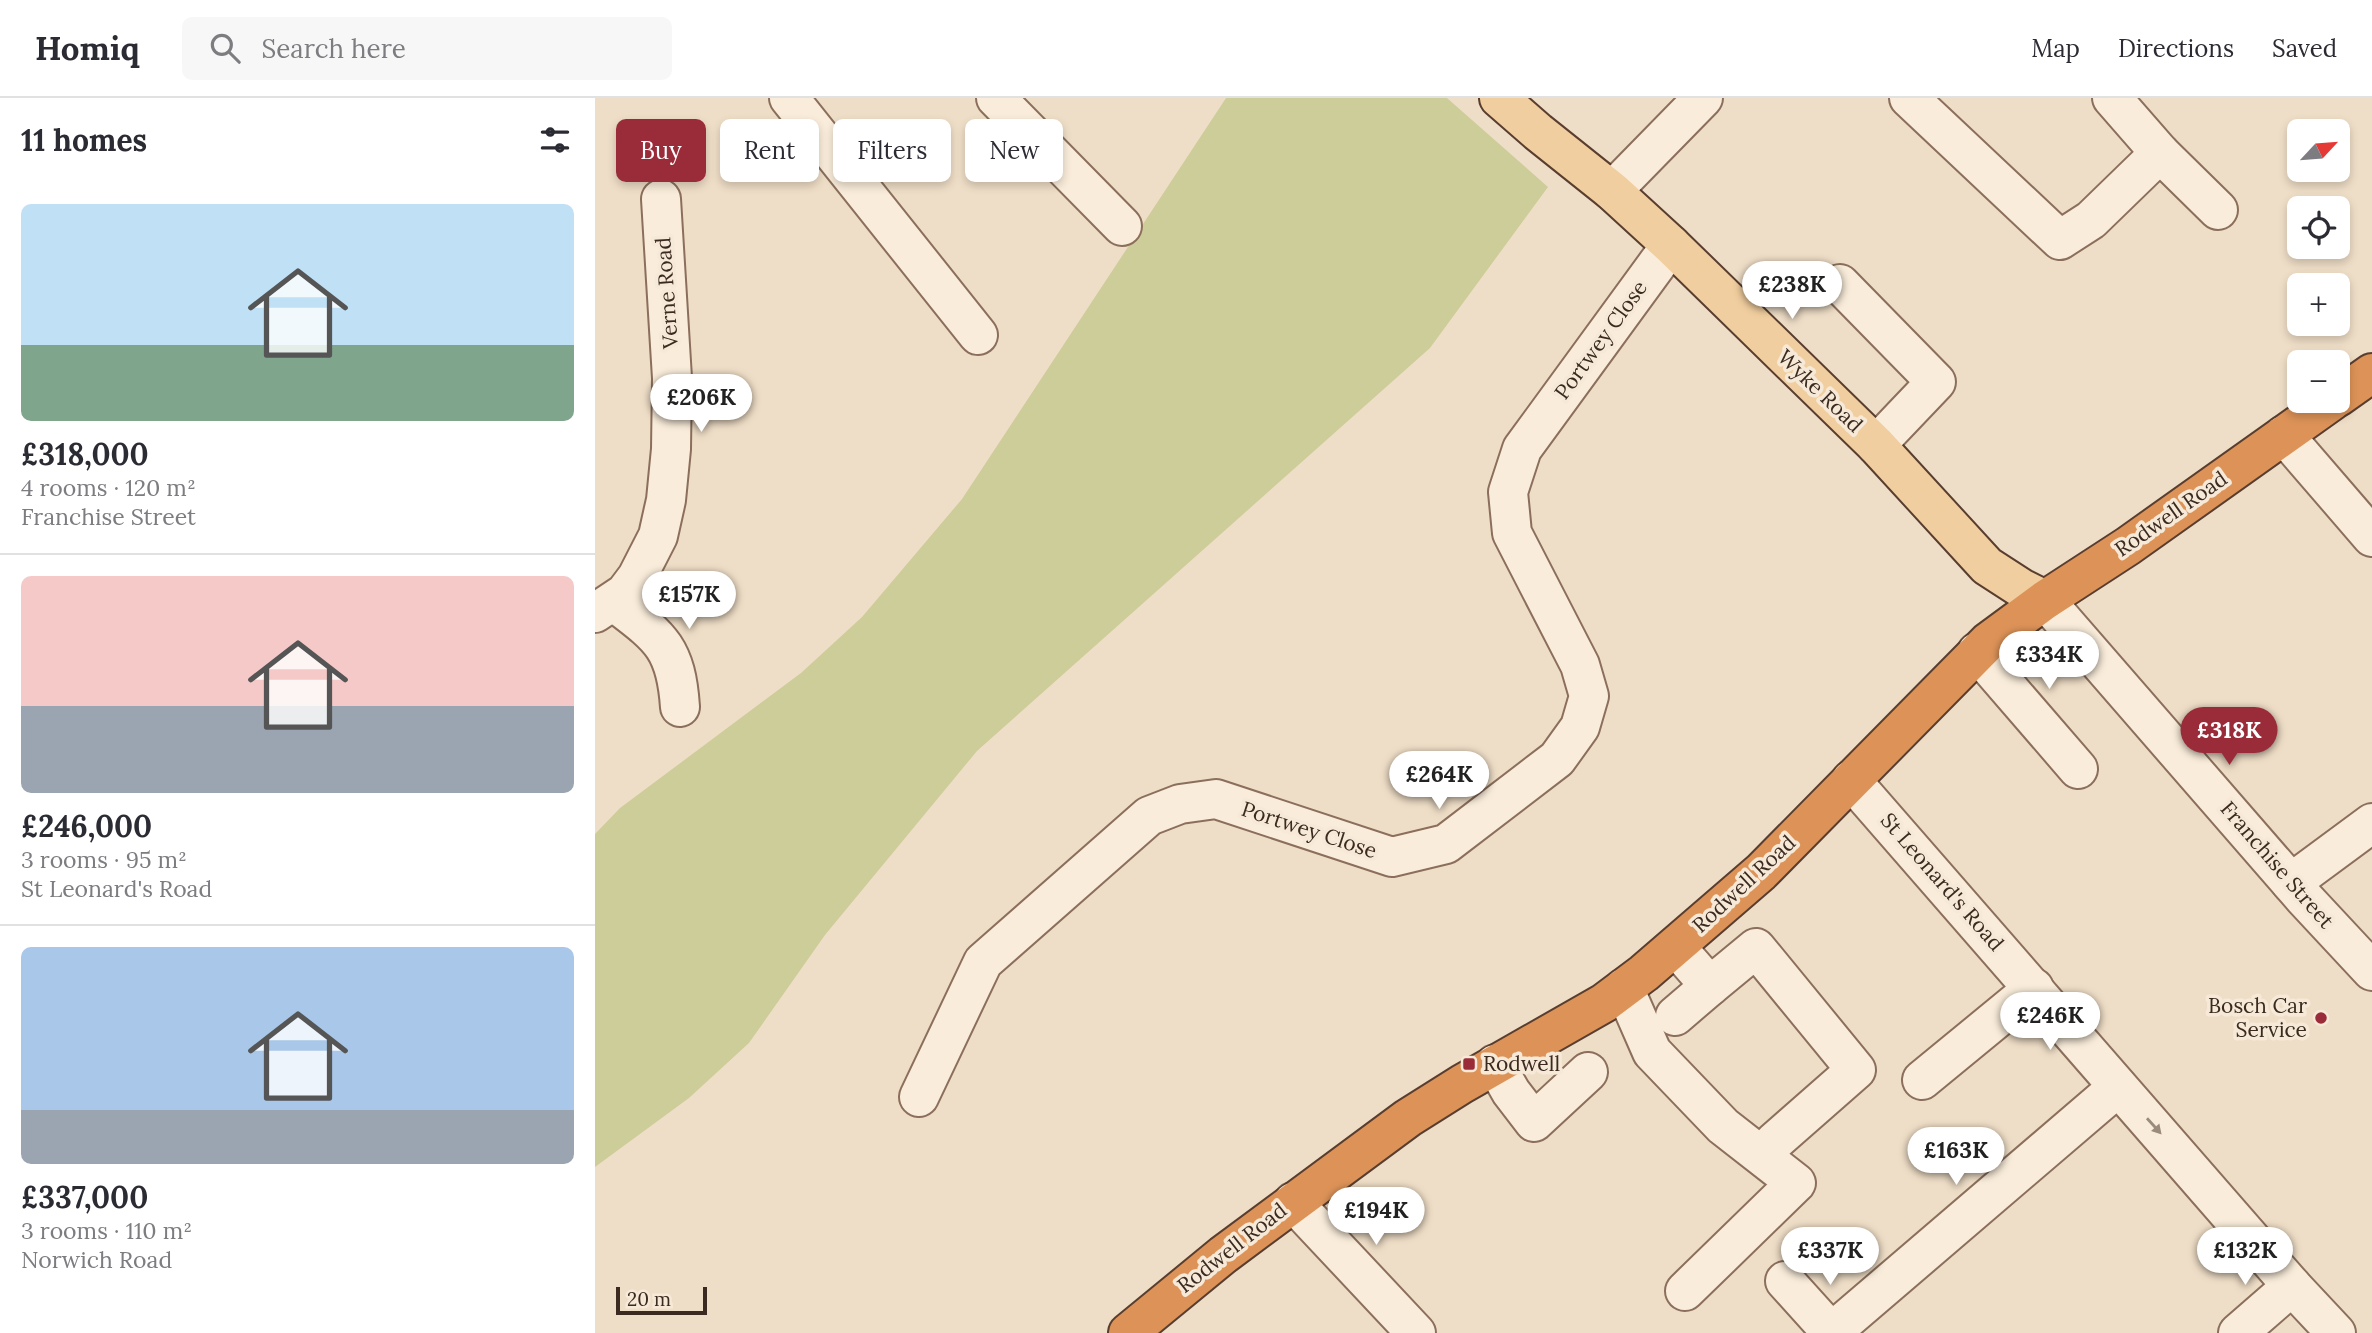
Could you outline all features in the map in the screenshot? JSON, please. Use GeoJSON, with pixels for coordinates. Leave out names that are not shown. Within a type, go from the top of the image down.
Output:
{"type":"FeatureCollection","features":[{"type":"Feature","properties":{"kind":"highway"},"geometry":{"type":"LineString","coordinates":[[2350,389],[2372,373]]}},
{"type":"Feature","properties":{"kind":"highway","name":"Rodwell Road"},"geometry":{"type":"LineString","coordinates":[[1129,1333],[1172,1295],[1293,1202],[1425,1107],[1604,1003],[1624,988],[1676,947],[1761,872],[1977,652],[2045,600],[2128,546],[2315,413]]}},
{"type":"Feature","properties":{"kind":"main road","name":"Wyke Road"},"geometry":{"type":"LineString","coordinates":[[1499,98],[1612,191],[1671,245],[1876,445],[1987,566],[2021,589],[2045,600]]}},
{"type":"Feature","properties":{"kind":"street"},"geometry":{"type":"LineString","coordinates":[[789,98],[978,335]]}},
{"type":"Feature","properties":{"kind":"street"},"geometry":{"type":"LineString","coordinates":[[996,98],[1122,226]]}},
{"type":"Feature","properties":{"kind":"street"},"geometry":{"type":"LineString","coordinates":[[1612,191],[1703,98]]}},
{"type":"Feature","properties":{"kind":"street"},"geometry":{"type":"LineString","coordinates":[[2112,98],[2160,153],[2218,210]]}},
{"type":"Feature","properties":{"kind":"street"},"geometry":{"type":"LineString","coordinates":[[1920,101],[2060,240],[2091,220],[2160,153]]}},
{"type":"Feature","properties":{"kind":"street","name":"Verne Road"},"geometry":{"type":"LineString","coordinates":[[605,608],[625,593],[649,557],[658,536],[666,500],[671,449],[671,218]]}},
{"type":"Feature","properties":{"kind":"street","name":"Portwey Close"},"geometry":{"type":"LineString","coordinates":[[919,1097],[983,962],[1149,816],[1180,804],[1216,799],[1392,857],[1446,844],[1557,759],[1580,727],[1589,696],[1580,664],[1512,533],[1508,492],[1522,449],[1671,245]]}},
{"type":"Feature","properties":{"kind":"street"},"geometry":{"type":"LineString","coordinates":[[1840,284],[1936,383],[1876,445]]}},
{"type":"Feature","properties":{"kind":"street"},"geometry":{"type":"LineString","coordinates":[[2284,435],[2372,537]]}},
{"type":"Feature","properties":{"kind":"street","name":"Franchise Street"},"geometry":{"type":"LineString","coordinates":[[2045,600],[2291,883],[2372,971]]}},
{"type":"Feature","properties":{"kind":"street"},"geometry":{"type":"LineString","coordinates":[[605,608],[653,631],[667,651],[678,679],[680,707]]}},
{"type":"Feature","properties":{"kind":"street"},"geometry":{"type":"LineString","coordinates":[[1977,652],[2078,769]]}},
{"type":"Feature","properties":{"kind":"street","name":"St Leonard's Road"},"geometry":{"type":"LineString","coordinates":[[1851,780],[2336,1333]]}},
{"type":"Feature","properties":{"kind":"street"},"geometry":{"type":"LineString","coordinates":[[2291,883],[2372,823]]}},
{"type":"Feature","properties":{"kind":"street"},"geometry":{"type":"LineString","coordinates":[[1676,947],[1710,986]]}},
{"type":"Feature","properties":{"kind":"street"},"geometry":{"type":"LineString","coordinates":[[1675,1016],[1756,948],[1856,1070],[1774,1142]]}},
{"type":"Feature","properties":{"kind":"street"},"geometry":{"type":"LineString","coordinates":[[1624,988],[1652,1052],[1723,1126],[1796,1183],[1685,1291]]}},
{"type":"Feature","properties":{"kind":"street"},"geometry":{"type":"LineString","coordinates":[[1921,1080],[2034,988]]}},
{"type":"Feature","properties":{"kind":"street"},"geometry":{"type":"LineString","coordinates":[[1495,1065],[1534,1122],[1588,1072]]}},
{"type":"Feature","properties":{"kind":"street"},"geometry":{"type":"LineString","coordinates":[[1785,1281],[1832,1333],[2118,1087]]}},
{"type":"Feature","properties":{"kind":"street"},"geometry":{"type":"LineString","coordinates":[[1293,1202],[1416,1333]]}},
{"type":"Feature","properties":{"kind":"street"},"geometry":{"type":"LineString","coordinates":[[2238,1333],[2292,1286]]}},
{"type":"Feature","properties":{"kind":"green space"},"geometry":{"type":"Polygon","coordinates":[[[1226,98],[1447,98],[1548,187],[1430,348],[977,751],[825,935],[749,1043],[689,1098],[595,1167],[595,834],[620,808],[801,673],[862,617],[962,499],[1226,98]]]}},
{"type":"Feature","properties":{"kind":"place","name":"Bosch Car Service"},"geometry":{"type":"Point","coordinates":[2321,1018]}},
{"type":"Feature","properties":{"kind":"place","name":"Rodwell"},"geometry":{"type":"Point","coordinates":[1469,1064]}}]}
